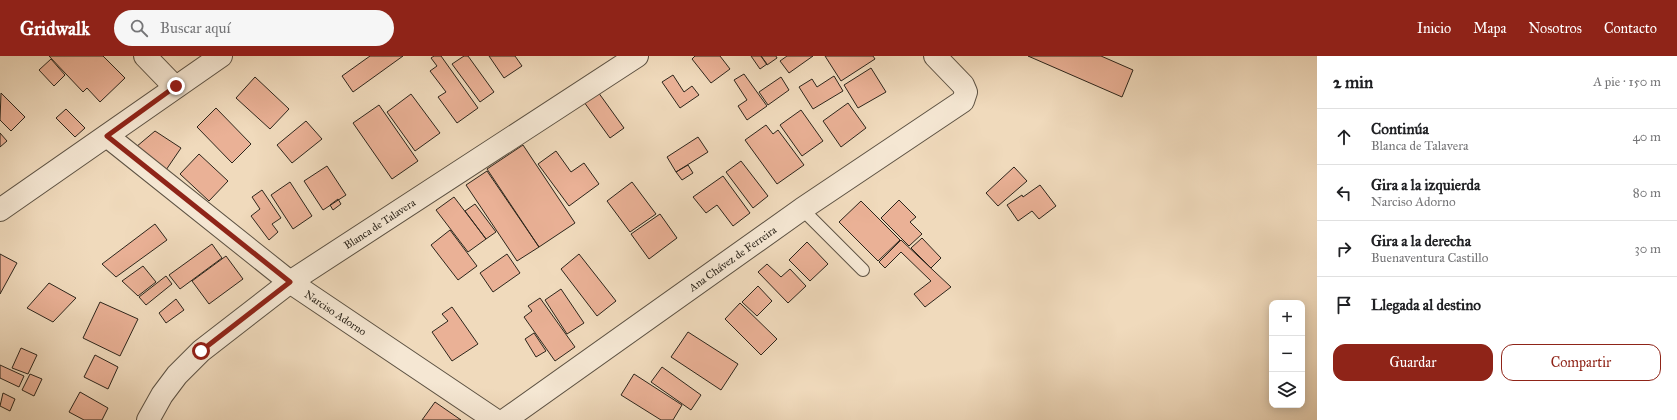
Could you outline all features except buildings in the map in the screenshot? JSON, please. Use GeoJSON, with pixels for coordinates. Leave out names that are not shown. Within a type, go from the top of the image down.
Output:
{"type":"FeatureCollection","features":[{"type":"Feature","properties":{"kind":"street"},"geometry":{"type":"LineString","coordinates":[[145,56],[176,86]]}},
{"type":"Feature","properties":{"kind":"street"},"geometry":{"type":"LineString","coordinates":[[0,210],[221,56]]}},
{"type":"Feature","properties":{"kind":"street","name":"Blanca de Talavera"},"geometry":{"type":"LineString","coordinates":[[148,420],[162,395],[177,375],[201,351],[290,282],[637,56]]}},
{"type":"Feature","properties":{"kind":"street","name":"Ana Chávez de Ferreira"},"geometry":{"type":"LineString","coordinates":[[505,420],[802,209],[963,101],[966,92],[963,86],[935,56]]}},
{"type":"Feature","properties":{"kind":"street","name":"Narciso Adorno"},"geometry":{"type":"LineString","coordinates":[[107,136],[290,282],[495,420]]}},
{"type":"Feature","properties":{"kind":"lane"},"geometry":{"type":"LineString","coordinates":[[802,209],[863,270]]}},
{"type":"Feature","properties":{"kind":"route"},"geometry":{"type":"LineString","coordinates":[[176,86],[107,136],[290,282],[201,351]]}}]}
